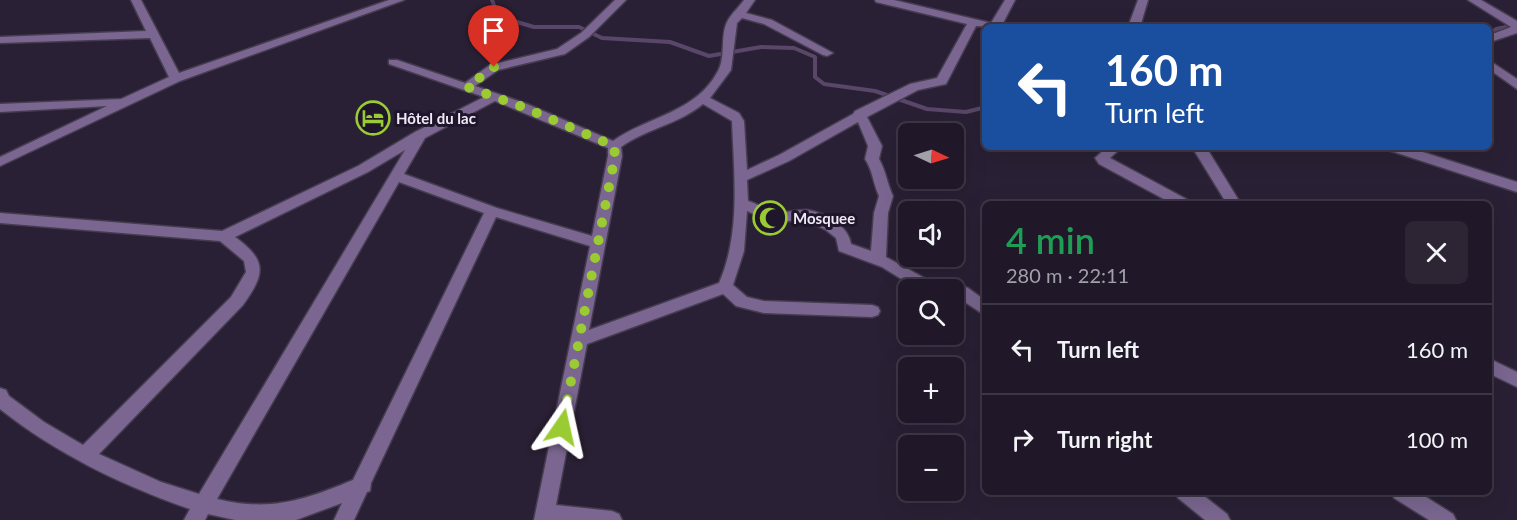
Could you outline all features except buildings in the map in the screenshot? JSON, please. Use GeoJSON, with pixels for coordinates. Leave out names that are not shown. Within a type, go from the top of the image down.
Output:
{"type":"FeatureCollection","features":[{"type":"Feature","properties":{"kind":"street"},"geometry":{"type":"LineString","coordinates":[[136,0],[176,78]]}},
{"type":"Feature","properties":{"kind":"street"},"geometry":{"type":"LineString","coordinates":[[0,162],[176,78],[399,0]]}},
{"type":"Feature","properties":{"kind":"street"},"geometry":{"type":"LineString","coordinates":[[467,87],[494,67],[561,52],[589,31],[621,0]]}},
{"type":"Feature","properties":{"kind":"street"},"geometry":{"type":"LineString","coordinates":[[614,146],[632,133],[688,110],[702,99],[725,70],[731,30],[739,14],[750,0]]}},
{"type":"Feature","properties":{"kind":"street"},"geometry":{"type":"LineString","coordinates":[[880,0],[982,24]]}},
{"type":"Feature","properties":{"kind":"street"},"geometry":{"type":"LineString","coordinates":[[997,24],[1010,0]]}},
{"type":"Feature","properties":{"kind":"street"},"geometry":{"type":"LineString","coordinates":[[1135,24],[1143,0]]}},
{"type":"Feature","properties":{"kind":"street"},"geometry":{"type":"LineString","coordinates":[[1473,0],[1515,26]]}},
{"type":"Feature","properties":{"kind":"street"},"geometry":{"type":"LineString","coordinates":[[739,14],[768,22],[827,53]]}},
{"type":"Feature","properties":{"kind":"street"},"geometry":{"type":"LineString","coordinates":[[741,178],[784,158],[859,114],[914,87],[942,81],[973,22]]}},
{"type":"Feature","properties":{"kind":"street"},"geometry":{"type":"LineString","coordinates":[[1492,38],[1515,26]]}},
{"type":"Feature","properties":{"kind":"street"},"geometry":{"type":"LineString","coordinates":[[0,40],[153,34]]}},
{"type":"Feature","properties":{"kind":"street"},"geometry":{"type":"LineString","coordinates":[[393,62],[566,124],[614,146]]}},
{"type":"Feature","properties":{"kind":"street"},"geometry":{"type":"LineString","coordinates":[[1492,66],[1517,85]]}},
{"type":"Feature","properties":{"kind":"street"},"geometry":{"type":"LineString","coordinates":[[0,218],[224,236],[363,170],[420,135],[494,97]]}},
{"type":"Feature","properties":{"kind":"street"},"geometry":{"type":"LineString","coordinates":[[579,340],[725,287],[731,276],[737,244],[741,178],[738,121],[735,116],[702,99]]}},
{"type":"Feature","properties":{"kind":"street"},"geometry":{"type":"LineString","coordinates":[[0,108],[125,102]]}},
{"type":"Feature","properties":{"kind":"street"},"geometry":{"type":"LineString","coordinates":[[859,114],[875,146],[872,159],[880,172],[881,185],[886,196],[881,213],[878,261]]}},
{"type":"Feature","properties":{"kind":"street"},"geometry":{"type":"LineString","coordinates":[[198,513],[420,135]]}},
{"type":"Feature","properties":{"kind":"street"},"geometry":{"type":"LineString","coordinates":[[612,520],[545,517],[615,156],[614,146]]}},
{"type":"Feature","properties":{"kind":"street"},"geometry":{"type":"LineString","coordinates":[[1111,150],[1102,158],[1104,162],[1157,192],[1178,201]]}},
{"type":"Feature","properties":{"kind":"street"},"geometry":{"type":"LineString","coordinates":[[1201,150],[1232,201]]}},
{"type":"Feature","properties":{"kind":"street"},"geometry":{"type":"LineString","coordinates":[[1402,150],[1517,187]]}},
{"type":"Feature","properties":{"kind":"street"},"geometry":{"type":"LineString","coordinates":[[396,176],[492,211],[597,243]]}},
{"type":"Feature","properties":{"kind":"street"},"geometry":{"type":"LineString","coordinates":[[739,204],[754,207],[772,216],[807,215],[843,236],[844,247],[887,263],[927,288],[952,287],[963,292],[982,307]]}},
{"type":"Feature","properties":{"kind":"street"},"geometry":{"type":"LineString","coordinates":[[344,520],[363,485],[492,211]]}},
{"type":"Feature","properties":{"kind":"street"},"geometry":{"type":"LineString","coordinates":[[86,455],[248,287],[253,277],[254,266],[247,253],[224,236]]}},
{"type":"Feature","properties":{"kind":"street"},"geometry":{"type":"LineString","coordinates":[[725,287],[742,302],[764,308],[872,311]]}},
{"type":"Feature","properties":{"kind":"street"},"geometry":{"type":"LineString","coordinates":[[1492,367],[1517,380]]}},
{"type":"Feature","properties":{"kind":"street"},"geometry":{"type":"LineString","coordinates":[[0,394],[3,400],[43,431],[114,471],[198,513],[283,514],[363,485]]}},
{"type":"Feature","properties":{"kind":"street"},"geometry":{"type":"LineString","coordinates":[[1189,495],[1220,520]]}},
{"type":"Feature","properties":{"kind":"street"},"geometry":{"type":"LineString","coordinates":[[1406,495],[1446,520]]}},
{"type":"Feature","properties":{"kind":"waterway"},"geometry":{"type":"LineString","coordinates":[[492,0],[496,10],[507,19],[534,27],[579,27],[602,38],[670,42],[709,56],[761,47],[794,48],[815,57],[815,77],[824,84],[875,91],[927,109],[966,112],[982,108]]}},
{"type":"Feature","properties":{"kind":"waterway"},"geometry":{"type":"LineString","coordinates":[[1492,32],[1496,29],[1517,25]]}},
{"type":"Feature","properties":{"kind":"place","name":"Hôtel du lac"},"geometry":{"type":"Point","coordinates":[373,118]}},
{"type":"Feature","properties":{"kind":"place","name":"Mosquee"},"geometry":{"type":"Point","coordinates":[770,218]}},
{"type":"Feature","properties":{"kind":"route"},"geometry":{"type":"LineString","coordinates":[[494,67],[467,87],[608,141],[614,146],[615,156],[562,427]]}}]}
